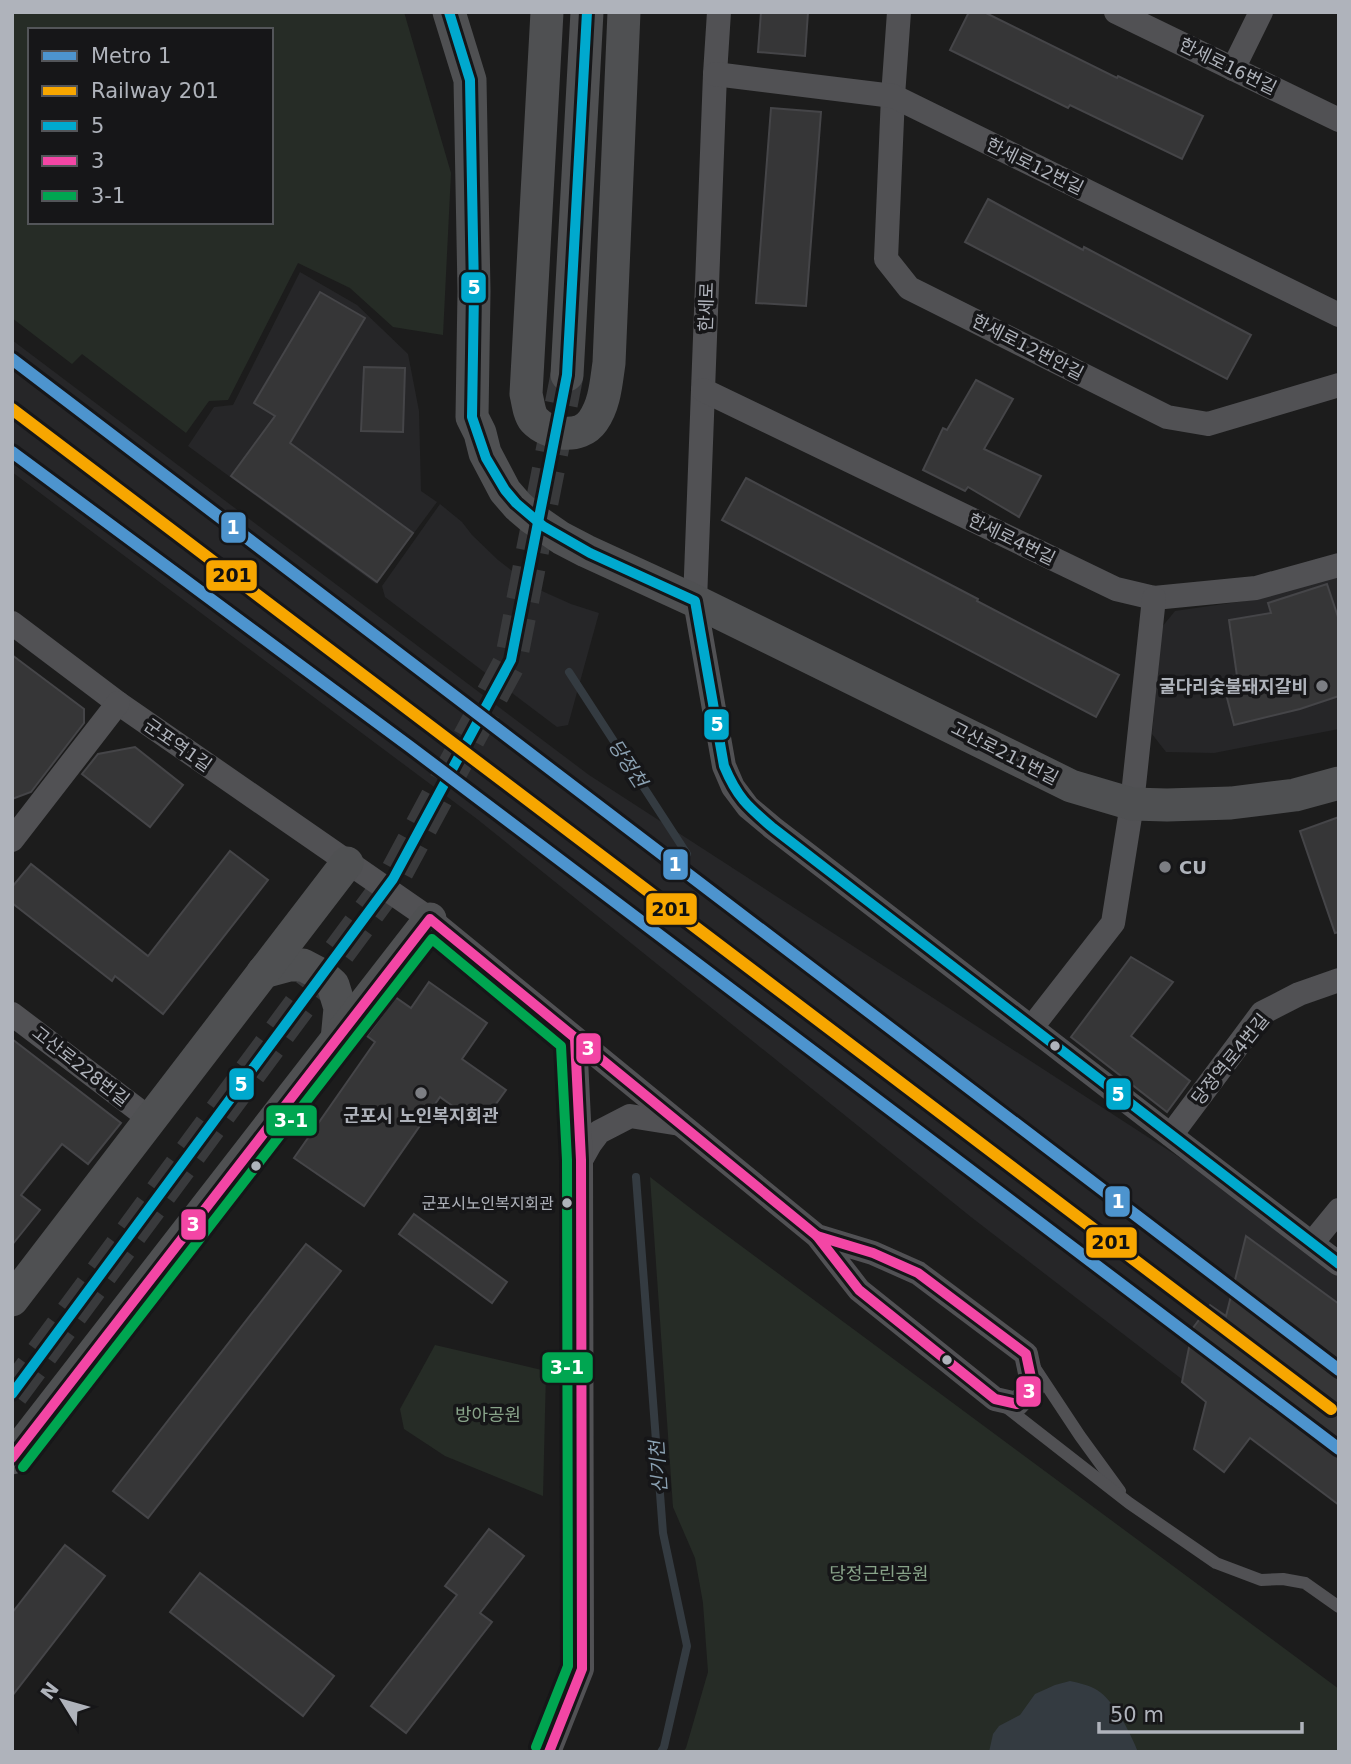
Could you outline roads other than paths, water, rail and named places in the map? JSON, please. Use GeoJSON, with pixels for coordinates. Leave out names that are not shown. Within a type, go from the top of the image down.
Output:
{"type":"FeatureCollection","features":[{"type":"Feature","properties":{"kind":"street","name":"고산로211번길"},"geometry":{"type":"LineString","coordinates":[[449,12],[470,80],[474,291],[472,417],[492,470],[518,506],[532,518],[586,551],[695,601],[1071,786],[1132,804],[1167,805],[1231,803],[1295,794],[1339,783]]}},
{"type":"Feature","properties":{"kind":"street"},"geometry":{"type":"LineString","coordinates":[[547,12],[526,394],[532,418],[543,428],[558,433],[576,432],[592,424],[604,400],[609,363],[624,12]]}},
{"type":"Feature","properties":{"kind":"street"},"geometry":{"type":"LineString","coordinates":[[568,374],[587,12]]}},
{"type":"Feature","properties":{"kind":"street","name":"한세로"},"geometry":{"type":"LineString","coordinates":[[719,12],[695,601],[724,766],[733,787],[748,807],[773,828],[1339,1264]]}},
{"type":"Feature","properties":{"kind":"street","name":"한세로12번안길"},"geometry":{"type":"LineString","coordinates":[[899,12],[886,259],[909,288],[1167,417],[1208,424],[1339,385]]}},
{"type":"Feature","properties":{"kind":"street","name":"한세로16번길"},"geometry":{"type":"LineString","coordinates":[[1116,12],[1339,120]]}},
{"type":"Feature","properties":{"kind":"street"},"geometry":{"type":"LineString","coordinates":[[1233,69],[1261,12]]}},
{"type":"Feature","properties":{"kind":"street","name":"한세로12번길"},"geometry":{"type":"LineString","coordinates":[[715,74],[893,96],[1339,315]]}},
{"type":"Feature","properties":{"kind":"street","name":"한세로4번길"},"geometry":{"type":"LineString","coordinates":[[703,390],[1116,589],[1154,598],[1256,588],[1339,565]]}},
{"type":"Feature","properties":{"kind":"street"},"geometry":{"type":"LineString","coordinates":[[1031,1027],[1113,923],[1132,804],[1154,598]]}},
{"type":"Feature","properties":{"kind":"street","name":"군포역1길"},"geometry":{"type":"LineString","coordinates":[[12,623],[118,703],[430,919],[817,1236]]}},
{"type":"Feature","properties":{"kind":"street"},"geometry":{"type":"LineString","coordinates":[[14,835],[118,703]]}},
{"type":"Feature","properties":{"kind":"street"},"geometry":{"type":"LineString","coordinates":[[12,1300],[347,863]]}},
{"type":"Feature","properties":{"kind":"street"},"geometry":{"type":"LineString","coordinates":[[12,1458],[430,919]]}},
{"type":"Feature","properties":{"kind":"street"},"geometry":{"type":"LineString","coordinates":[[263,972],[289,965],[303,965],[322,975],[333,985],[340,1007],[337,1040]]}},
{"type":"Feature","properties":{"kind":"street","name":"당정역로4번길"},"geometry":{"type":"LineString","coordinates":[[1171,1135],[1262,1013],[1299,994],[1339,980]]}},
{"type":"Feature","properties":{"kind":"street","name":"고산로228번길"},"geometry":{"type":"LineString","coordinates":[[12,1014],[150,1119]]}},
{"type":"Feature","properties":{"kind":"street"},"geometry":{"type":"LineString","coordinates":[[549,1752],[582,1669],[581,1160],[575,1039]]}},
{"type":"Feature","properties":{"kind":"street"},"geometry":{"type":"LineString","coordinates":[[581,1160],[599,1132],[630,1116],[682,1124]]}},
{"type":"Feature","properties":{"kind":"street"},"geometry":{"type":"LineString","coordinates":[[1312,1243],[1339,1210]]}},
{"type":"Feature","properties":{"kind":"street"},"geometry":{"type":"LineString","coordinates":[[817,1236],[873,1253],[918,1273],[1026,1354],[1033,1387],[1017,1404],[995,1399],[859,1290],[817,1236]]}},
{"type":"Feature","properties":{"kind":"lane"},"geometry":{"type":"LineString","coordinates":[[1026,1354],[1080,1436],[1129,1503]]}},
{"type":"Feature","properties":{"kind":"lane"},"geometry":{"type":"LineString","coordinates":[[995,1399],[1129,1503],[1216,1563],[1262,1580],[1305,1583],[1339,1607]]}},
{"type":"Feature","properties":{"kind":"waterway","name":"당정천"},"geometry":{"type":"LineString","coordinates":[[569,672],[687,854]]}},
{"type":"Feature","properties":{"kind":"waterway","name":"신기천"},"geometry":{"type":"LineString","coordinates":[[636,1177],[663,1533],[687,1646],[661,1752]]}},
{"type":"Feature","properties":{"kind":"tunnel"},"geometry":{"type":"LineString","coordinates":[[12,1394],[393,879],[511,660],[567,375]]}},
{"type":"Feature","properties":{"kind":"metro line","name":"1"},"geometry":{"type":"LineString","coordinates":[[12,359],[1339,1370]]}},
{"type":"Feature","properties":{"kind":"metro line","name":"1"},"geometry":{"type":"LineString","coordinates":[[12,452],[409,746],[1339,1449]]}},
{"type":"Feature","properties":{"kind":"rail line","name":"201"},"geometry":{"type":"LineString","coordinates":[[12,409],[1331,1409]]}},
{"type":"Feature","properties":{"kind":"place","name":"굴다리숯불돼지갈비"},"geometry":{"type":"Point","coordinates":[1322,686]}},
{"type":"Feature","properties":{"kind":"place","name":"CU"},"geometry":{"type":"Point","coordinates":[1165,867]}},
{"type":"Feature","properties":{"kind":"place","name":"군포시 노인복지회관"},"geometry":{"type":"Point","coordinates":[421,1093]}},
{"type":"Feature","properties":{"kind":"place","name":"군포시노인복지회관"},"geometry":{"type":"Point","coordinates":[567,1203]}},
{"type":"Feature","properties":{"kind":"park label","name":"방아공원"},"geometry":{"type":"Point","coordinates":[488,1414]}},
{"type":"Feature","properties":{"kind":"park label","name":"당정근린공원"},"geometry":{"type":"Point","coordinates":[879,1573]}}]}
